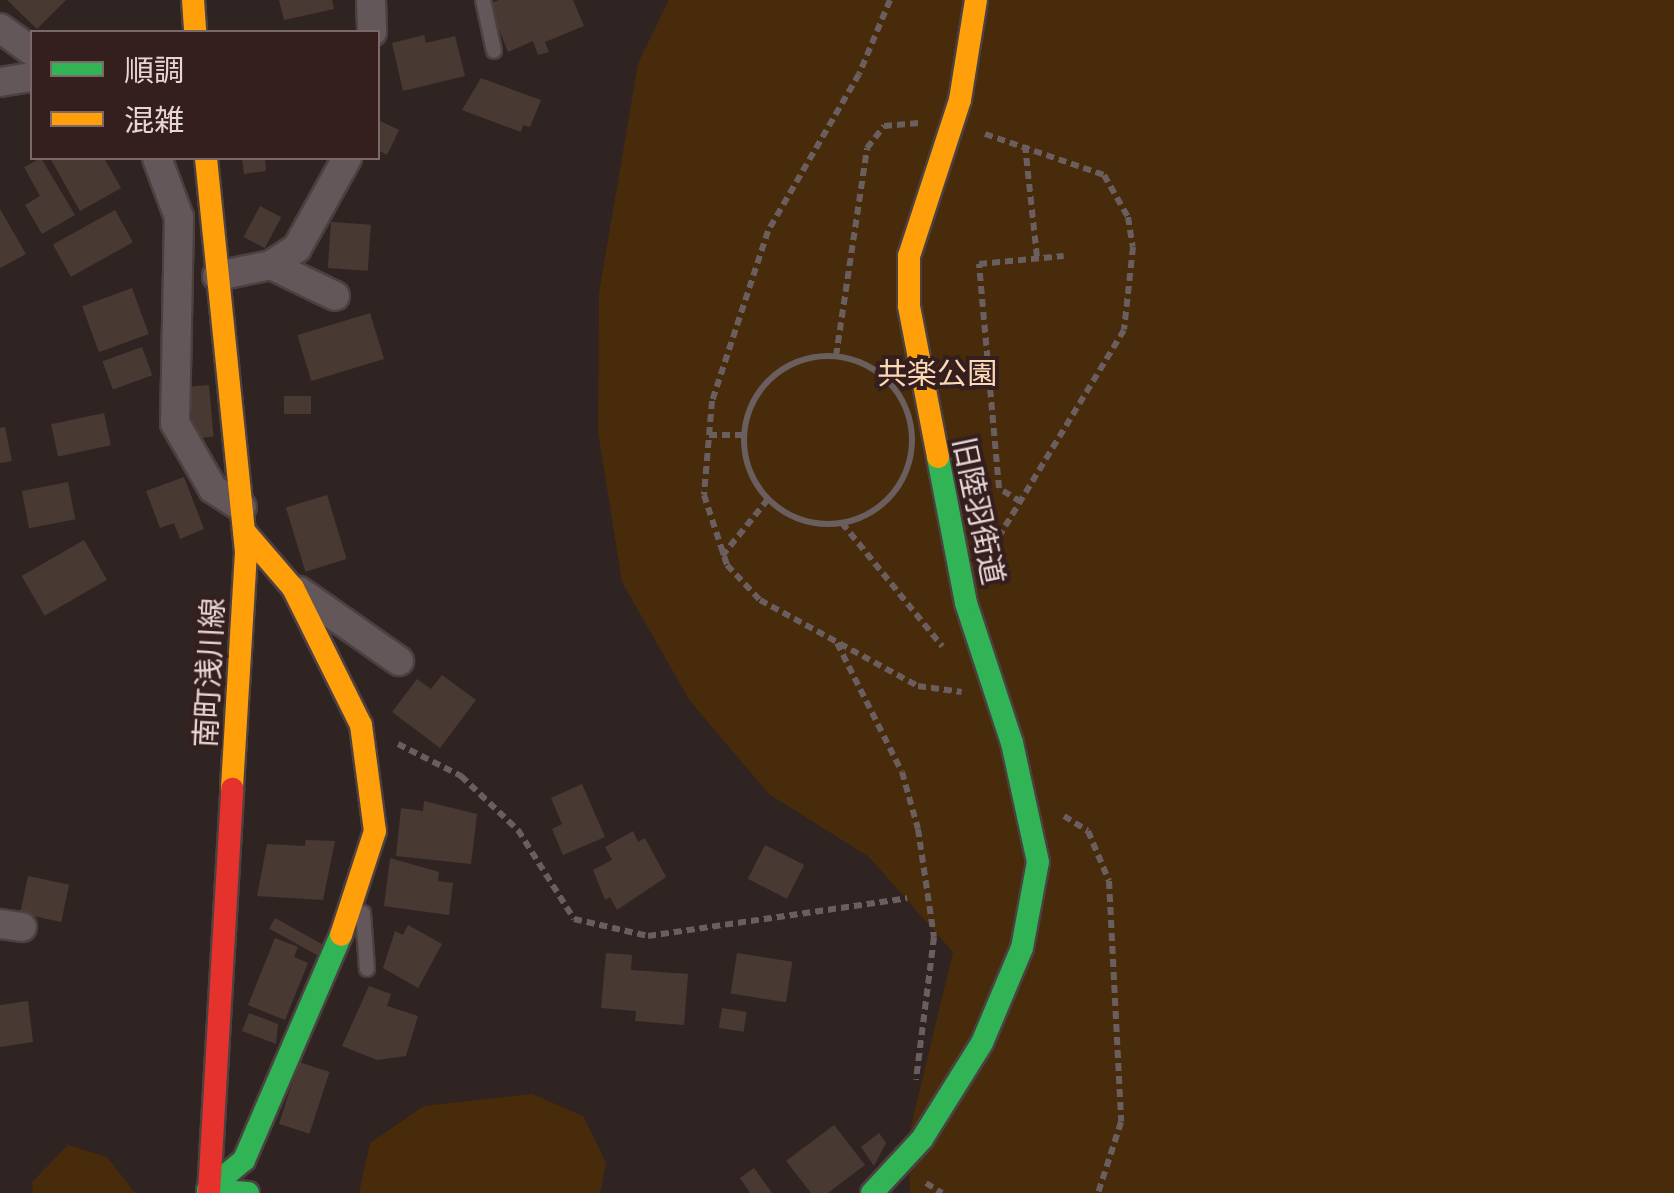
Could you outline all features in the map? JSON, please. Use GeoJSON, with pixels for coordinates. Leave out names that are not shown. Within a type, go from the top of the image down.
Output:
{"type":"FeatureCollection","features":[{"type":"Feature","properties":{"kind":"street"},"geometry":{"type":"LineString","coordinates":[[193,0],[196,30]]}},
{"type":"Feature","properties":{"kind":"street"},"geometry":{"type":"LineString","coordinates":[[371,0],[372,30]]}},
{"type":"Feature","properties":{"kind":"street","name":"旧陸羽街道"},"geometry":{"type":"LineString","coordinates":[[872,1193],[922,1139],[964,1078],[1012,971],[1034,901],[1038,862],[1028,807],[961,576],[910,306],[909,256],[952,126],[976,0]]}},
{"type":"Feature","properties":{"kind":"street"},"geometry":{"type":"LineString","coordinates":[[0,28],[30,50]]}},
{"type":"Feature","properties":{"kind":"street"},"geometry":{"type":"LineString","coordinates":[[0,82],[30,77]]}},
{"type":"Feature","properties":{"kind":"street"},"geometry":{"type":"LineString","coordinates":[[158,160],[179,217],[174,423],[213,489],[243,519],[294,588],[362,725],[375,831],[336,950],[244,1160],[209,1191]]}},
{"type":"Feature","properties":{"kind":"street","name":"南町浅川線"},"geometry":{"type":"LineString","coordinates":[[206,160],[243,519],[209,1191]]}},
{"type":"Feature","properties":{"kind":"street"},"geometry":{"type":"LineString","coordinates":[[218,276],[271,265],[297,248],[346,160]]}},
{"type":"Feature","properties":{"kind":"street"},"geometry":{"type":"LineString","coordinates":[[271,265],[334,296]]}},
{"type":"Feature","properties":{"kind":"street"},"geometry":{"type":"LineString","coordinates":[[294,588],[400,661]]}},
{"type":"Feature","properties":{"kind":"street"},"geometry":{"type":"LineString","coordinates":[[209,1191],[248,1193]]}},
{"type":"Feature","properties":{"kind":"lane"},"geometry":{"type":"LineString","coordinates":[[483,0],[494,52]]}},
{"type":"Feature","properties":{"kind":"lane"},"geometry":{"type":"LineString","coordinates":[[360,877],[367,969]]}},
{"type":"Feature","properties":{"kind":"path"},"geometry":{"type":"LineString","coordinates":[[890,0],[859,74],[768,231],[712,402],[704,495],[722,556],[760,600],[918,686],[961,692],[991,682]]}},
{"type":"Feature","properties":{"kind":"path"},"geometry":{"type":"LineString","coordinates":[[836,356],[867,148],[884,126],[952,126],[1025,145],[1104,175],[1128,217],[1133,248],[1124,330],[984,561],[961,576]]}},
{"type":"Feature","properties":{"kind":"path"},"geometry":{"type":"LineString","coordinates":[[1025,145],[1036,258]]}},
{"type":"Feature","properties":{"kind":"path"},"geometry":{"type":"LineString","coordinates":[[1022,502],[999,488],[978,264],[1064,256]]}},
{"type":"Feature","properties":{"kind":"path"},"geometry":{"type":"LineString","coordinates":[[836,356],[880,374],[897,391],[912,436],[910,461],[886,502],[842,522],[796,517],[768,498],[748,467],[744,436],[756,398],[770,379],[801,362],[836,356]]}},
{"type":"Feature","properties":{"kind":"path"},"geometry":{"type":"LineString","coordinates":[[709,435],[744,436]]}},
{"type":"Feature","properties":{"kind":"path"},"geometry":{"type":"LineString","coordinates":[[722,556],[768,498]]}},
{"type":"Feature","properties":{"kind":"path"},"geometry":{"type":"LineString","coordinates":[[842,522],[950,655]]}},
{"type":"Feature","properties":{"kind":"path"},"geometry":{"type":"LineString","coordinates":[[837,642],[902,772],[918,829],[934,937],[915,1086]]}},
{"type":"Feature","properties":{"kind":"path"},"geometry":{"type":"LineString","coordinates":[[956,674],[961,692]]}},
{"type":"Feature","properties":{"kind":"path"},"geometry":{"type":"LineString","coordinates":[[362,725],[461,776],[534,850],[574,920],[648,936],[907,898]]}},
{"type":"Feature","properties":{"kind":"path"},"geometry":{"type":"LineString","coordinates":[[1028,807],[1053,810],[1088,831],[1109,881],[1120,1122],[1098,1193]]}},
{"type":"Feature","properties":{"kind":"green space","name":"共楽公園"},"geometry":{"type":"Polygon","coordinates":[[[669,0],[1674,0],[1674,1193],[910,1193],[908,1139],[953,952],[869,857],[769,794],[690,701],[622,582],[598,432],[599,293],[638,63],[669,0]]]}},
{"type":"Feature","properties":{"kind":"green space"},"geometry":{"type":"Polygon","coordinates":[[[532,1094],[583,1116],[606,1163],[600,1193],[359,1193],[370,1143],[424,1106],[532,1094]]]}},
{"type":"Feature","properties":{"kind":"green space"},"geometry":{"type":"Polygon","coordinates":[[[68,1145],[107,1157],[135,1193],[33,1193],[32,1182],[68,1145]]]}},
{"type":"Feature","properties":{"kind":"building"},"geometry":{"type":"Polygon","coordinates":[[[7,0],[66,0],[37,29],[7,0]]]}},
{"type":"Feature","properties":{"kind":"building"},"geometry":{"type":"Polygon","coordinates":[[[279,0],[332,0],[334,9],[284,20],[279,0]]]}},
{"type":"Feature","properties":{"kind":"building"},"geometry":{"type":"Polygon","coordinates":[[[499,0],[573,0],[584,26],[545,42],[549,52],[538,55],[533,41],[508,52],[489,4],[499,0]]]}},
{"type":"Feature","properties":{"kind":"building"},"geometry":{"type":"Polygon","coordinates":[[[424,35],[426,43],[455,36],[465,76],[403,91],[392,43],[424,35]]]}},
{"type":"Feature","properties":{"kind":"building"},"geometry":{"type":"Polygon","coordinates":[[[481,78],[541,100],[530,127],[523,125],[521,132],[462,110],[481,78]]]}},
{"type":"Feature","properties":{"kind":"building"},"geometry":{"type":"Polygon","coordinates":[[[380,121],[399,130],[387,155],[380,151],[380,121]]]}},
{"type":"Feature","properties":{"kind":"building"},"geometry":{"type":"Polygon","coordinates":[[[42,160],[75,215],[42,234],[25,205],[40,196],[24,167],[42,160]]]}},
{"type":"Feature","properties":{"kind":"building"},"geometry":{"type":"Polygon","coordinates":[[[51,160],[105,160],[121,188],[80,211],[51,160]]]}},
{"type":"Feature","properties":{"kind":"building"},"geometry":{"type":"Polygon","coordinates":[[[242,160],[265,160],[266,171],[244,174],[242,160]]]}},
{"type":"Feature","properties":{"kind":"building"},"geometry":{"type":"Polygon","coordinates":[[[260,206],[281,217],[265,248],[244,237],[260,206]]]}},
{"type":"Feature","properties":{"kind":"building"},"geometry":{"type":"Polygon","coordinates":[[[0,209],[26,254],[0,268],[0,209]]]}},
{"type":"Feature","properties":{"kind":"building"},"geometry":{"type":"Polygon","coordinates":[[[115,210],[133,242],[71,277],[53,244],[115,210]]]}},
{"type":"Feature","properties":{"kind":"building"},"geometry":{"type":"Polygon","coordinates":[[[331,222],[371,225],[368,271],[328,268],[331,222]]]}},
{"type":"Feature","properties":{"kind":"building"},"geometry":{"type":"Polygon","coordinates":[[[132,288],[149,334],[99,352],[82,306],[132,288]]]}},
{"type":"Feature","properties":{"kind":"building"},"geometry":{"type":"Polygon","coordinates":[[[370,313],[384,359],[311,381],[297,335],[370,313]]]}},
{"type":"Feature","properties":{"kind":"building"},"geometry":{"type":"Polygon","coordinates":[[[142,347],[152,375],[113,390],[103,361],[142,347]]]}},
{"type":"Feature","properties":{"kind":"building"},"geometry":{"type":"Polygon","coordinates":[[[209,385],[214,437],[194,439],[189,387],[209,385]]]}},
{"type":"Feature","properties":{"kind":"building"},"geometry":{"type":"Polygon","coordinates":[[[284,396],[311,396],[311,414],[284,414],[284,396]]]}},
{"type":"Feature","properties":{"kind":"building"},"geometry":{"type":"Polygon","coordinates":[[[104,413],[111,445],[58,457],[51,424],[104,413]]]}},
{"type":"Feature","properties":{"kind":"building"},"geometry":{"type":"Polygon","coordinates":[[[5,427],[12,461],[0,463],[0,428],[5,427]]]}},
{"type":"Feature","properties":{"kind":"building"},"geometry":{"type":"Polygon","coordinates":[[[184,477],[204,529],[180,539],[174,523],[160,528],[146,491],[184,477]]]}},
{"type":"Feature","properties":{"kind":"building"},"geometry":{"type":"Polygon","coordinates":[[[68,482],[75,519],[29,528],[22,491],[68,482]]]}},
{"type":"Feature","properties":{"kind":"building"},"geometry":{"type":"Polygon","coordinates":[[[327,495],[347,559],[305,572],[286,508],[327,495]]]}},
{"type":"Feature","properties":{"kind":"building"},"geometry":{"type":"Polygon","coordinates":[[[84,540],[107,580],[45,616],[22,576],[84,540]]]}},
{"type":"Feature","properties":{"kind":"building"},"geometry":{"type":"Polygon","coordinates":[[[442,675],[476,700],[440,748],[392,712],[417,679],[431,689],[442,675]]]}},
{"type":"Feature","properties":{"kind":"building"},"geometry":{"type":"Polygon","coordinates":[[[582,784],[605,837],[563,855],[552,829],[562,824],[551,798],[582,784]]]}},
{"type":"Feature","properties":{"kind":"building"},"geometry":{"type":"Polygon","coordinates":[[[424,801],[477,814],[471,864],[396,856],[401,808],[423,811],[424,801]]]}},
{"type":"Feature","properties":{"kind":"building"},"geometry":{"type":"Polygon","coordinates":[[[633,831],[638,842],[645,838],[666,877],[617,910],[610,897],[605,900],[593,870],[612,860],[605,847],[633,831]]]}},
{"type":"Feature","properties":{"kind":"building"},"geometry":{"type":"Polygon","coordinates":[[[306,840],[335,841],[323,900],[257,896],[267,844],[305,846],[306,840]]]}},
{"type":"Feature","properties":{"kind":"building"},"geometry":{"type":"Polygon","coordinates":[[[765,845],[804,865],[787,899],[748,879],[765,845]]]}},
{"type":"Feature","properties":{"kind":"building"},"geometry":{"type":"Polygon","coordinates":[[[390,858],[439,872],[438,881],[453,883],[449,915],[384,906],[390,858]]]}},
{"type":"Feature","properties":{"kind":"building"},"geometry":{"type":"Polygon","coordinates":[[[28,876],[69,885],[61,922],[20,913],[28,876]]]}},
{"type":"Feature","properties":{"kind":"building"},"geometry":{"type":"Polygon","coordinates":[[[275,918],[323,945],[317,955],[269,928],[275,918]]]}},
{"type":"Feature","properties":{"kind":"building"},"geometry":{"type":"Polygon","coordinates":[[[408,925],[442,944],[418,988],[383,968],[395,931],[403,935],[408,925]]]}},
{"type":"Feature","properties":{"kind":"building"},"geometry":{"type":"Polygon","coordinates":[[[275,938],[298,947],[294,957],[308,963],[285,1020],[248,1005],[275,938]]]}},
{"type":"Feature","properties":{"kind":"building"},"geometry":{"type":"Polygon","coordinates":[[[606,953],[632,955],[631,970],[688,974],[684,1025],[635,1021],[636,1011],[601,1008],[606,953]]]}},
{"type":"Feature","properties":{"kind":"building"},"geometry":{"type":"Polygon","coordinates":[[[737,953],[792,962],[786,1002],[731,993],[737,953]]]}},
{"type":"Feature","properties":{"kind":"building"},"geometry":{"type":"Polygon","coordinates":[[[369,986],[391,994],[387,1006],[418,1016],[406,1056],[377,1060],[342,1046],[369,986]]]}},
{"type":"Feature","properties":{"kind":"building"},"geometry":{"type":"Polygon","coordinates":[[[28,1001],[33,1042],[0,1047],[0,1005],[28,1001]]]}},
{"type":"Feature","properties":{"kind":"building"},"geometry":{"type":"Polygon","coordinates":[[[722,1008],[747,1012],[744,1032],[719,1028],[722,1008]]]}},
{"type":"Feature","properties":{"kind":"building"},"geometry":{"type":"Polygon","coordinates":[[[249,1013],[278,1024],[276,1044],[242,1031],[249,1013]]]}},
{"type":"Feature","properties":{"kind":"building"},"geometry":{"type":"Polygon","coordinates":[[[299,1062],[329,1072],[309,1134],[279,1124],[299,1062]]]}},
{"type":"Feature","properties":{"kind":"building"},"geometry":{"type":"Polygon","coordinates":[[[834,1125],[865,1165],[828,1193],[811,1193],[786,1161],[834,1125]]]}},
{"type":"Feature","properties":{"kind":"building"},"geometry":{"type":"Polygon","coordinates":[[[879,1133],[886,1143],[874,1166],[861,1147],[879,1133]]]}},
{"type":"Feature","properties":{"kind":"building"},"geometry":{"type":"Polygon","coordinates":[[[754,1168],[772,1193],[750,1193],[740,1178],[754,1168]]]}},
{"type":"Feature","properties":{"kind":"traffic: fast"},"geometry":{"type":"LineString","coordinates":[[872,1193],[922,1139],[982,1043],[1022,948],[1038,862],[1012,743],[966,603],[938,457]]}},
{"type":"Feature","properties":{"kind":"traffic: fast"},"geometry":{"type":"LineString","coordinates":[[248,1193],[208,1190],[244,1160],[341,935]]}},
{"type":"Feature","properties":{"kind":"traffic: slow"},"geometry":{"type":"LineString","coordinates":[[193,0],[195,30]]}},
{"type":"Feature","properties":{"kind":"traffic: slow"},"geometry":{"type":"LineString","coordinates":[[938,457],[909,306],[909,256],[960,100],[976,0]]}},
{"type":"Feature","properties":{"kind":"traffic: slow"},"geometry":{"type":"LineString","coordinates":[[206,160],[246,552],[232,789]]}},
{"type":"Feature","properties":{"kind":"traffic: slow"},"geometry":{"type":"LineString","coordinates":[[244,531],[293,588],[361,725],[375,831],[341,935]]}},
{"type":"Feature","properties":{"kind":"traffic: jam"},"geometry":{"type":"LineString","coordinates":[[209,1193],[232,789]]}}]}
